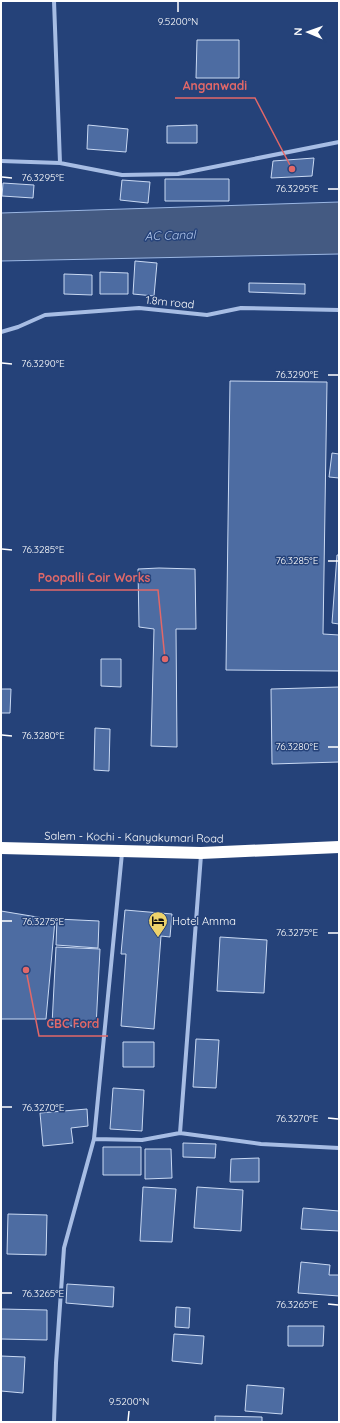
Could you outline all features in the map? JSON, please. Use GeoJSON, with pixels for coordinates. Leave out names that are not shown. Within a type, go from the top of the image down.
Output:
{"type":"FeatureCollection","features":[{"type":"Feature","properties":{"kind":"highway","name":"Salem - Kochi - Kanyakumari Road"},"geometry":{"type":"LineString","coordinates":[[1,848],[201,853],[339,847]]}},
{"type":"Feature","properties":{"kind":"street"},"geometry":{"type":"LineString","coordinates":[[54,1],[60,164]]}},
{"type":"Feature","properties":{"kind":"street"},"geometry":{"type":"LineString","coordinates":[[1,161],[60,164],[122,175],[178,174],[339,142]]}},
{"type":"Feature","properties":{"kind":"street","name":"1.8m road"},"geometry":{"type":"LineString","coordinates":[[1,332],[18,327],[45,315],[139,308],[208,316],[241,308],[339,310]]}},
{"type":"Feature","properties":{"kind":"street"},"geometry":{"type":"LineString","coordinates":[[54,1422],[56,1363],[64,1248],[94,1138],[122,851]]}},
{"type":"Feature","properties":{"kind":"street"},"geometry":{"type":"LineString","coordinates":[[180,1133],[201,853]]}},
{"type":"Feature","properties":{"kind":"street"},"geometry":{"type":"LineString","coordinates":[[94,1138],[142,1140],[180,1133],[261,1144],[339,1148]]}},
{"type":"Feature","properties":{"kind":"water","name":"AC Canal"},"geometry":{"type":"Polygon","coordinates":[[[339,202],[339,254],[1,261],[1,213],[339,202]]]}},
{"type":"Feature","properties":{"kind":"building"},"geometry":{"type":"Polygon","coordinates":[[[197,40],[239,40],[239,78],[196,78],[197,40]]]}},
{"type":"Feature","properties":{"kind":"building"},"geometry":{"type":"Polygon","coordinates":[[[88,125],[128,129],[126,152],[87,149],[88,125]]]}},
{"type":"Feature","properties":{"kind":"building"},"geometry":{"type":"Polygon","coordinates":[[[197,125],[197,143],[167,143],[167,126],[197,125]]]}},
{"type":"Feature","properties":{"kind":"building"},"geometry":{"type":"Polygon","coordinates":[[[314,158],[312,176],[271,178],[273,161],[314,158]]]}},
{"type":"Feature","properties":{"kind":"building"},"geometry":{"type":"Polygon","coordinates":[[[165,179],[229,179],[229,201],[165,201],[165,179]]]}},
{"type":"Feature","properties":{"kind":"building"},"geometry":{"type":"Polygon","coordinates":[[[122,180],[150,182],[148,203],[120,200],[122,180]]]}},
{"type":"Feature","properties":{"kind":"building"},"geometry":{"type":"Polygon","coordinates":[[[3,183],[34,185],[33,198],[2,196],[3,183]]]}},
{"type":"Feature","properties":{"kind":"building"},"geometry":{"type":"Polygon","coordinates":[[[135,261],[157,263],[154,296],[133,294],[135,261]]]}},
{"type":"Feature","properties":{"kind":"building"},"geometry":{"type":"Polygon","coordinates":[[[100,272],[128,273],[128,294],[100,294],[100,272]]]}},
{"type":"Feature","properties":{"kind":"building"},"geometry":{"type":"Polygon","coordinates":[[[64,274],[92,275],[92,295],[64,294],[64,274]]]}},
{"type":"Feature","properties":{"kind":"building"},"geometry":{"type":"Polygon","coordinates":[[[249,283],[305,284],[305,294],[249,292],[249,283]]]}},
{"type":"Feature","properties":{"kind":"building"},"geometry":{"type":"Polygon","coordinates":[[[230,381],[327,382],[323,634],[339,635],[339,671],[226,670],[230,381]]]}},
{"type":"Feature","properties":{"kind":"building"},"geometry":{"type":"Polygon","coordinates":[[[332,453],[339,454],[339,478],[329,477],[332,453]]]}},
{"type":"Feature","properties":{"kind":"building"},"geometry":{"type":"Polygon","coordinates":[[[337,555],[339,555],[339,624],[332,623],[337,555]]]}},
{"type":"Feature","properties":{"kind":"building"},"geometry":{"type":"Polygon","coordinates":[[[138,569],[195,569],[196,629],[176,629],[177,747],[151,746],[154,629],[139,627],[138,569]]]}},
{"type":"Feature","properties":{"kind":"building"},"geometry":{"type":"Polygon","coordinates":[[[101,659],[121,659],[121,687],[101,686],[101,659]]]}},
{"type":"Feature","properties":{"kind":"building"},"geometry":{"type":"Polygon","coordinates":[[[339,687],[339,762],[272,764],[271,689],[339,687]]]}},
{"type":"Feature","properties":{"kind":"building"},"geometry":{"type":"Polygon","coordinates":[[[1,689],[11,689],[10,713],[1,713],[1,689]]]}},
{"type":"Feature","properties":{"kind":"building"},"geometry":{"type":"Polygon","coordinates":[[[95,728],[110,729],[109,771],[94,770],[95,728]]]}},
{"type":"Feature","properties":{"kind":"building"},"geometry":{"type":"Polygon","coordinates":[[[125,910],[172,914],[170,937],[161,936],[154,1029],[121,1026],[126,954],[121,954],[125,910]]]}},
{"type":"Feature","properties":{"kind":"building"},"geometry":{"type":"Polygon","coordinates":[[[1,911],[55,920],[46,1019],[1,1019],[1,911]]]}},
{"type":"Feature","properties":{"kind":"building"},"geometry":{"type":"Polygon","coordinates":[[[57,919],[99,921],[98,948],[56,945],[57,919]]]}},
{"type":"Feature","properties":{"kind":"building"},"geometry":{"type":"Polygon","coordinates":[[[220,937],[267,940],[264,993],[217,991],[220,937]]]}},
{"type":"Feature","properties":{"kind":"building"},"geometry":{"type":"Polygon","coordinates":[[[56,947],[100,949],[96,1027],[52,1025],[56,947]]]}},
{"type":"Feature","properties":{"kind":"building"},"geometry":{"type":"Polygon","coordinates":[[[196,1039],[219,1040],[216,1088],[193,1087],[196,1039]]]}},
{"type":"Feature","properties":{"kind":"building"},"geometry":{"type":"Polygon","coordinates":[[[123,1042],[154,1042],[154,1067],[123,1067],[123,1042]]]}},
{"type":"Feature","properties":{"kind":"building"},"geometry":{"type":"Polygon","coordinates":[[[113,1088],[144,1090],[142,1131],[110,1129],[113,1088]]]}},
{"type":"Feature","properties":{"kind":"building"},"geometry":{"type":"Polygon","coordinates":[[[87,1109],[88,1126],[71,1128],[73,1143],[43,1146],[40,1113],[87,1109]]]}},
{"type":"Feature","properties":{"kind":"building"},"geometry":{"type":"Polygon","coordinates":[[[183,1143],[216,1144],[215,1158],[183,1157],[183,1143]]]}},
{"type":"Feature","properties":{"kind":"building"},"geometry":{"type":"Polygon","coordinates":[[[103,1147],[141,1147],[141,1175],[103,1175],[103,1147]]]}},
{"type":"Feature","properties":{"kind":"building"},"geometry":{"type":"Polygon","coordinates":[[[145,1149],[171,1149],[172,1178],[145,1179],[145,1149]]]}},
{"type":"Feature","properties":{"kind":"building"},"geometry":{"type":"Polygon","coordinates":[[[259,1158],[259,1182],[230,1182],[231,1159],[259,1158]]]}},
{"type":"Feature","properties":{"kind":"building"},"geometry":{"type":"Polygon","coordinates":[[[143,1187],[176,1189],[172,1242],[140,1241],[143,1187]]]}},
{"type":"Feature","properties":{"kind":"building"},"geometry":{"type":"Polygon","coordinates":[[[197,1187],[243,1190],[241,1231],[194,1228],[197,1187]]]}},
{"type":"Feature","properties":{"kind":"building"},"geometry":{"type":"Polygon","coordinates":[[[303,1208],[339,1211],[339,1231],[301,1229],[303,1208]]]}},
{"type":"Feature","properties":{"kind":"building"},"geometry":{"type":"Polygon","coordinates":[[[8,1214],[47,1215],[46,1255],[7,1254],[8,1214]]]}},
{"type":"Feature","properties":{"kind":"building"},"geometry":{"type":"Polygon","coordinates":[[[301,1262],[330,1265],[329,1275],[339,1275],[339,1296],[298,1293],[301,1262]]]}},
{"type":"Feature","properties":{"kind":"building"},"geometry":{"type":"Polygon","coordinates":[[[67,1284],[114,1287],[113,1307],[66,1303],[67,1284]]]}},
{"type":"Feature","properties":{"kind":"building"},"geometry":{"type":"Polygon","coordinates":[[[176,1307],[190,1308],[189,1328],[175,1327],[176,1307]]]}},
{"type":"Feature","properties":{"kind":"building"},"geometry":{"type":"Polygon","coordinates":[[[1,1309],[47,1310],[47,1340],[1,1339],[1,1309]]]}},
{"type":"Feature","properties":{"kind":"building"},"geometry":{"type":"Polygon","coordinates":[[[288,1326],[324,1326],[323,1346],[288,1346],[288,1326]]]}},
{"type":"Feature","properties":{"kind":"building"},"geometry":{"type":"Polygon","coordinates":[[[174,1334],[204,1336],[202,1364],[172,1361],[174,1334]]]}},
{"type":"Feature","properties":{"kind":"building"},"geometry":{"type":"Polygon","coordinates":[[[1,1356],[25,1357],[23,1393],[1,1391],[1,1356]]]}},
{"type":"Feature","properties":{"kind":"building"},"geometry":{"type":"Polygon","coordinates":[[[247,1385],[284,1388],[282,1414],[245,1411],[247,1385]]]}},
{"type":"Feature","properties":{"kind":"building"},"geometry":{"type":"Polygon","coordinates":[[[215,1416],[262,1417],[262,1422],[215,1422],[215,1416]]]}},
{"type":"Feature","properties":{"kind":"place","name":"Anganwadi"},"geometry":{"type":"Point","coordinates":[292,169]}},
{"type":"Feature","properties":{"kind":"place","name":"Poopalli Coir Works"},"geometry":{"type":"Point","coordinates":[165,659]}},
{"type":"Feature","properties":{"kind":"place","name":"Hotel Amma"},"geometry":{"type":"Point","coordinates":[158,938]}},
{"type":"Feature","properties":{"kind":"place","name":"CBC Ford"},"geometry":{"type":"Point","coordinates":[26,970]}}]}
